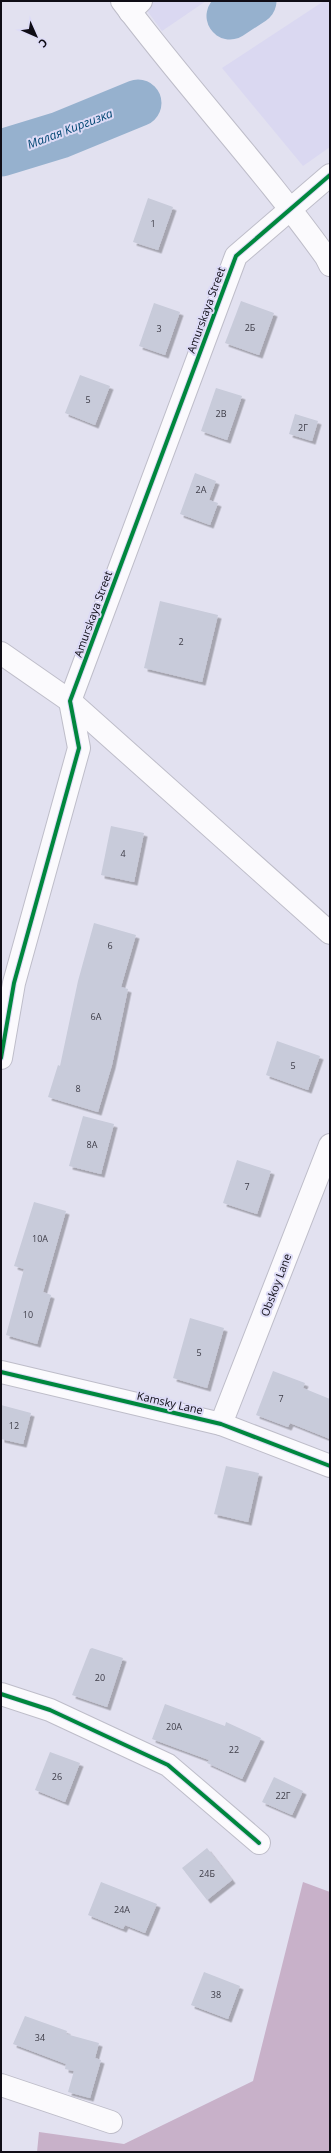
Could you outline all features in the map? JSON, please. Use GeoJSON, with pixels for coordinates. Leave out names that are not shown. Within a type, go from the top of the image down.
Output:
{"type":"FeatureCollection","features":[{"type":"Feature","properties":{"kind":"street"},"geometry":{"type":"LineString","coordinates":[[131,5],[174,69],[291,208],[326,257],[330,265]]}},
{"type":"Feature","properties":{"kind":"street","name":"Amurskaya Street"},"geometry":{"type":"LineString","coordinates":[[70,701],[236,256],[330,175]]}},
{"type":"Feature","properties":{"kind":"street"},"geometry":{"type":"LineString","coordinates":[[1,653],[70,701],[330,933]]}},
{"type":"Feature","properties":{"kind":"street"},"geometry":{"type":"LineString","coordinates":[[1,1058],[14,982],[79,748],[70,701]]}},
{"type":"Feature","properties":{"kind":"street","name":"Obskoy Lane"},"geometry":{"type":"LineString","coordinates":[[221,1424],[330,1145]]}},
{"type":"Feature","properties":{"kind":"street","name":"Kamsky Lane"},"geometry":{"type":"LineString","coordinates":[[1,1372],[221,1424],[330,1466]]}},
{"type":"Feature","properties":{"kind":"street"},"geometry":{"type":"LineString","coordinates":[[1,1694],[50,1710],[168,1765],[258,1843]]}},
{"type":"Feature","properties":{"kind":"street"},"geometry":{"type":"LineString","coordinates":[[1,2085],[111,2122]]}},
{"type":"Feature","properties":{"kind":"shaded area"},"geometry":{"type":"Polygon","coordinates":[[[140,1],[206,1],[162,31],[140,1]]]}},
{"type":"Feature","properties":{"kind":"shaded area"},"geometry":{"type":"Polygon","coordinates":[[[324,1],[330,1],[330,147],[303,166],[222,68],[324,1]]]}},
{"type":"Feature","properties":{"kind":"shaded area"},"geometry":{"type":"Polygon","coordinates":[[[303,1882],[330,1892],[330,2152],[37,2152],[39,2132],[124,2144],[253,2081],[303,1882]]]}},
{"type":"Feature","properties":{"kind":"building"},"geometry":{"type":"Polygon","coordinates":[[[148,198],[173,207],[158,250],[133,242],[148,198]]]}},
{"type":"Feature","properties":{"kind":"building"},"geometry":{"type":"Polygon","coordinates":[[[241,301],[274,313],[259,355],[225,343],[241,301]]]}},
{"type":"Feature","properties":{"kind":"building"},"geometry":{"type":"Polygon","coordinates":[[[154,303],[180,312],[165,355],[139,346],[154,303]]]}},
{"type":"Feature","properties":{"kind":"building"},"geometry":{"type":"Polygon","coordinates":[[[80,375],[110,386],[95,425],[65,413],[80,375]]]}},
{"type":"Feature","properties":{"kind":"building"},"geometry":{"type":"Polygon","coordinates":[[[216,388],[242,396],[227,440],[201,431],[216,388]]]}},
{"type":"Feature","properties":{"kind":"building"},"geometry":{"type":"Polygon","coordinates":[[[295,414],[318,421],[312,441],[289,434],[295,414]]]}},
{"type":"Feature","properties":{"kind":"building"},"geometry":{"type":"Polygon","coordinates":[[[195,473],[216,481],[209,500],[218,503],[210,525],[180,514],[195,473]]]}},
{"type":"Feature","properties":{"kind":"building"},"geometry":{"type":"Polygon","coordinates":[[[160,601],[218,615],[202,682],[144,668],[160,601]]]}},
{"type":"Feature","properties":{"kind":"building"},"geometry":{"type":"Polygon","coordinates":[[[111,826],[144,833],[134,882],[101,875],[111,826]]]}},
{"type":"Feature","properties":{"kind":"building"},"geometry":{"type":"Polygon","coordinates":[[[94,923],[136,935],[121,987],[128,989],[112,1065],[98,1112],[48,1097],[58,1065],[60,1066],[78,981],[94,923]]]}},
{"type":"Feature","properties":{"kind":"building"},"geometry":{"type":"Polygon","coordinates":[[[277,1041],[320,1056],[308,1090],[266,1075],[277,1041]]]}},
{"type":"Feature","properties":{"kind":"building"},"geometry":{"type":"Polygon","coordinates":[[[83,1116],[114,1124],[101,1174],[69,1166],[83,1116]]]}},
{"type":"Feature","properties":{"kind":"building"},"geometry":{"type":"Polygon","coordinates":[[[237,1160],[271,1171],[257,1214],[223,1203],[237,1160]]]}},
{"type":"Feature","properties":{"kind":"building"},"geometry":{"type":"Polygon","coordinates":[[[34,1202],[66,1211],[43,1292],[51,1295],[37,1344],[6,1335],[24,1269],[14,1266],[34,1202]]]}},
{"type":"Feature","properties":{"kind":"building"},"geometry":{"type":"Polygon","coordinates":[[[190,1318],[224,1328],[207,1388],[173,1378],[190,1318]]]}},
{"type":"Feature","properties":{"kind":"building"},"geometry":{"type":"Polygon","coordinates":[[[273,1371],[305,1383],[303,1388],[330,1399],[330,1439],[290,1423],[288,1427],[256,1415],[273,1371]]]}},
{"type":"Feature","properties":{"kind":"building"},"geometry":{"type":"Polygon","coordinates":[[[1,1405],[31,1413],[23,1444],[1,1439],[1,1405]]]}},
{"type":"Feature","properties":{"kind":"building"},"geometry":{"type":"Polygon","coordinates":[[[226,1466],[259,1473],[248,1522],[214,1514],[226,1466]]]}},
{"type":"Feature","properties":{"kind":"building"},"geometry":{"type":"Polygon","coordinates":[[[92,1648],[123,1658],[107,1707],[72,1695],[90,1649],[92,1648]]]}},
{"type":"Feature","properties":{"kind":"building"},"geometry":{"type":"Polygon","coordinates":[[[165,1704],[225,1726],[226,1722],[261,1738],[242,1779],[207,1763],[209,1760],[152,1739],[165,1704]]]}},
{"type":"Feature","properties":{"kind":"building"},"geometry":{"type":"Polygon","coordinates":[[[50,1752],[80,1763],[65,1802],[35,1790],[50,1752]]]}},
{"type":"Feature","properties":{"kind":"building"},"geometry":{"type":"Polygon","coordinates":[[[274,1777],[303,1791],[292,1815],[262,1802],[274,1777]]]}},
{"type":"Feature","properties":{"kind":"building"},"geometry":{"type":"Polygon","coordinates":[[[207,1848],[232,1880],[207,1900],[182,1868],[207,1848]]]}},
{"type":"Feature","properties":{"kind":"building"},"geometry":{"type":"Polygon","coordinates":[[[101,1882],[157,1904],[145,1933],[125,1925],[123,1929],[88,1915],[101,1882]]]}},
{"type":"Feature","properties":{"kind":"building"},"geometry":{"type":"Polygon","coordinates":[[[204,1972],[240,1986],[228,2019],[191,2005],[204,1972]]]}},
{"type":"Feature","properties":{"kind":"building"},"geometry":{"type":"Polygon","coordinates":[[[25,2016],[67,2031],[66,2034],[99,2043],[95,2058],[101,2060],[90,2098],[68,2092],[74,2071],[65,2069],[66,2064],[13,2044],[25,2016]]]}},
{"type":"Feature","properties":{"kind":"waterway","name":"Малая Киргизка"},"geometry":{"type":"LineString","coordinates":[[230,16],[253,1]]}},
{"type":"Feature","properties":{"kind":"waterway","name":"Малая Киргизка"},"geometry":{"type":"LineString","coordinates":[[1,153],[60,135],[138,103]]}},
{"type":"Feature","properties":{"kind":"cycle path"},"geometry":{"type":"LineString","coordinates":[[1,1058],[14,983],[79,748],[70,701],[236,256],[330,175]]}},
{"type":"Feature","properties":{"kind":"cycle path"},"geometry":{"type":"LineString","coordinates":[[1,1372],[221,1424],[330,1466]]}},
{"type":"Feature","properties":{"kind":"cycle path"},"geometry":{"type":"LineString","coordinates":[[1,1694],[50,1710],[168,1765],[259,1843]]}}]}
